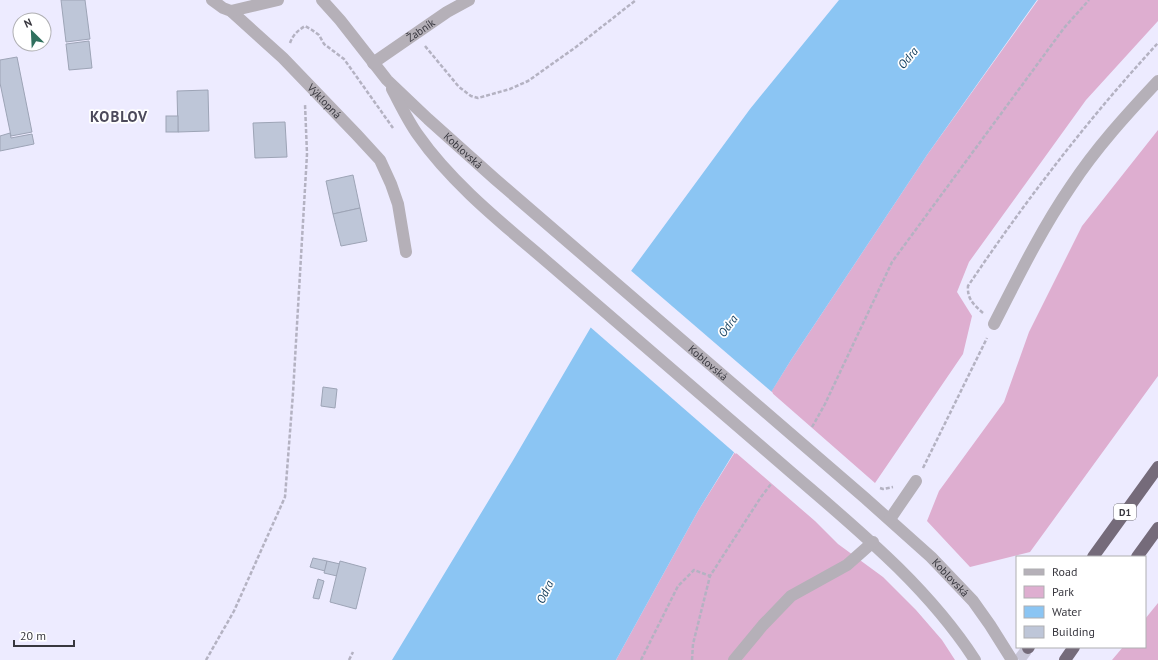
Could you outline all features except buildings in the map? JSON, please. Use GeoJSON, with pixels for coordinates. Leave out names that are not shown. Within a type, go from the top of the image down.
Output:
{"type":"FeatureCollection","features":[{"type":"Feature","properties":{"kind":"highway","name":"D1"},"geometry":{"type":"LineString","coordinates":[[1094,556],[1158,467]]}},
{"type":"Feature","properties":{"kind":"highway"},"geometry":{"type":"LineString","coordinates":[[1138,556],[1158,528]]}},
{"type":"Feature","properties":{"kind":"highway"},"geometry":{"type":"LineString","coordinates":[[1065,660],[1073,648]]}},
{"type":"Feature","properties":{"kind":"street","name":"Výklopná"},"geometry":{"type":"LineString","coordinates":[[212,0],[223,8],[231,10],[283,58],[380,160],[392,184],[398,204],[406,252]]}},
{"type":"Feature","properties":{"kind":"street"},"geometry":{"type":"LineString","coordinates":[[231,10],[278,0]]}},
{"type":"Feature","properties":{"kind":"street","name":"Koblovská"},"geometry":{"type":"LineString","coordinates":[[322,0],[340,20],[387,80],[416,133],[449,173],[510,230],[873,542],[931,602],[956,632],[975,660]]}},
{"type":"Feature","properties":{"kind":"street","name":"Žabník"},"geometry":{"type":"LineString","coordinates":[[374,63],[447,12],[469,0]]}},
{"type":"Feature","properties":{"kind":"street","name":"Koblovská"},"geometry":{"type":"LineString","coordinates":[[387,80],[495,179],[916,543],[954,580],[973,602],[990,625],[1012,660]]}},
{"type":"Feature","properties":{"kind":"street"},"geometry":{"type":"LineString","coordinates":[[994,324],[1034,245],[1071,185],[1120,121],[1158,81]]}},
{"type":"Feature","properties":{"kind":"street"},"geometry":{"type":"LineString","coordinates":[[890,519],[916,481]]}},
{"type":"Feature","properties":{"kind":"street"},"geometry":{"type":"LineString","coordinates":[[734,660],[763,625],[791,596],[847,565],[873,542]]}},
{"type":"Feature","properties":{"kind":"path"},"geometry":{"type":"LineString","coordinates":[[413,35],[426,47],[459,87],[471,96],[478,98],[510,89],[528,81],[576,47],[636,0]]}},
{"type":"Feature","properties":{"kind":"path"},"geometry":{"type":"LineString","coordinates":[[812,427],[825,404],[892,262],[1064,28],[1089,0]]}},
{"type":"Feature","properties":{"kind":"path"},"geometry":{"type":"LineString","coordinates":[[302,22],[304,26],[319,35]]}},
{"type":"Feature","properties":{"kind":"path"},"geometry":{"type":"LineString","coordinates":[[283,58],[293,36],[304,26]]}},
{"type":"Feature","properties":{"kind":"path"},"geometry":{"type":"LineString","coordinates":[[916,481],[994,324],[972,303],[967,294],[968,286],[996,244],[1080,132],[1158,43]]}},
{"type":"Feature","properties":{"kind":"path"},"geometry":{"type":"LineString","coordinates":[[206,660],[234,611],[285,497],[293,393],[307,154],[304,80]]}},
{"type":"Feature","properties":{"kind":"path"},"geometry":{"type":"LineString","coordinates":[[692,660],[693,644],[710,576],[771,484]]}},
{"type":"Feature","properties":{"kind":"path"},"geometry":{"type":"LineString","coordinates":[[641,660],[678,586],[694,570],[710,576]]}},
{"type":"Feature","properties":{"kind":"path"},"geometry":{"type":"LineString","coordinates":[[349,660],[353,652]]}},
{"type":"Feature","properties":{"kind":"green space"},"geometry":{"type":"Polygon","coordinates":[[[1038,0],[1158,0],[1158,21],[1086,100],[969,262],[957,292],[972,316],[963,354],[875,483],[771,392],[927,155],[1038,0]]]}},
{"type":"Feature","properties":{"kind":"green space"},"geometry":{"type":"Polygon","coordinates":[[[1158,130],[1158,376],[1030,552],[970,567],[927,521],[939,491],[1004,402],[1029,332],[1082,226],[1158,130]]]}},
{"type":"Feature","properties":{"kind":"green space"},"geometry":{"type":"Polygon","coordinates":[[[735,452],[815,521],[838,544],[883,577],[916,610],[942,640],[955,660],[616,660],[698,511],[735,452]]]}},
{"type":"Feature","properties":{"kind":"green space"},"geometry":{"type":"Polygon","coordinates":[[[1158,603],[1158,660],[1112,660],[1122,648],[1146,648],[1146,618],[1158,603]]]}},
{"type":"Feature","properties":{"kind":"water","name":"Odra"},"geometry":{"type":"Polygon","coordinates":[[[839,0],[1037,0],[927,155],[791,360],[698,511],[616,660],[392,660],[512,462],[591,327],[750,109],[839,0]]]}},
{"type":"Feature","properties":{"kind":"pier"},"geometry":{"type":"Polygon","coordinates":[[[629,269],[773,393],[736,454],[589,326],[629,269]]]}},
{"type":"Feature","properties":{"kind":"tunnel"},"geometry":{"type":"LineString","coordinates":[[1019,660],[1028,648]]}},
{"type":"Feature","properties":{"kind":"district","name":"KOBLOV"},"geometry":{"type":"Point","coordinates":[119,117]}}]}
